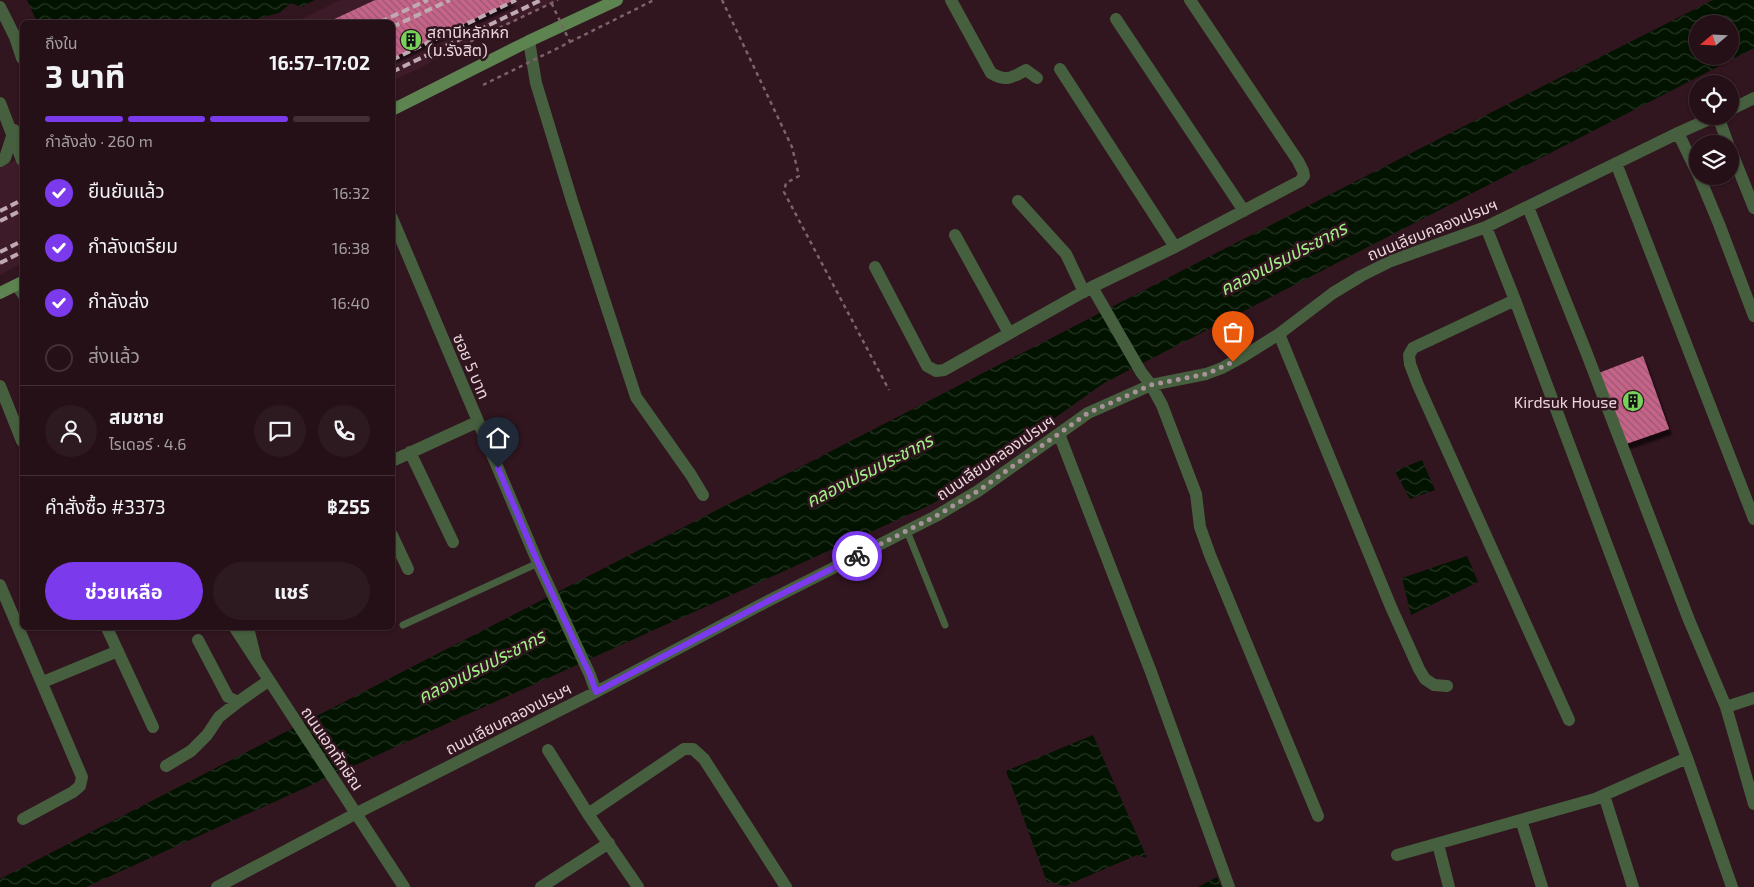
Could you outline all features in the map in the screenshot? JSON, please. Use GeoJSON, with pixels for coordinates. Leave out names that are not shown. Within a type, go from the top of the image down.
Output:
{"type":"FeatureCollection","features":[{"type":"Feature","properties":{"kind":"main road"},"geometry":{"type":"LineString","coordinates":[[395,108],[529,41],[617,0]]}},
{"type":"Feature","properties":{"kind":"main road"},"geometry":{"type":"LineString","coordinates":[[0,293],[18,284]]}},
{"type":"Feature","properties":{"kind":"street"},"geometry":{"type":"LineString","coordinates":[[951,0],[991,73],[1003,79],[1012,78],[1026,70],[1037,78]]}},
{"type":"Feature","properties":{"kind":"street"},"geometry":{"type":"LineString","coordinates":[[875,267],[927,366],[936,371],[944,370],[1009,333],[1091,292],[1300,181],[1304,176],[1303,171],[1190,0]]}},
{"type":"Feature","properties":{"kind":"street"},"geometry":{"type":"LineString","coordinates":[[0,7],[15,37],[20,52]]}},
{"type":"Feature","properties":{"kind":"street"},"geometry":{"type":"LineString","coordinates":[[1116,19],[1244,211]]}},
{"type":"Feature","properties":{"kind":"street"},"geometry":{"type":"LineString","coordinates":[[529,41],[536,83],[572,201],[636,397],[703,495]]}},
{"type":"Feature","properties":{"kind":"street"},"geometry":{"type":"LineString","coordinates":[[1060,69],[1175,248]]}},
{"type":"Feature","properties":{"kind":"street"},"geometry":{"type":"LineString","coordinates":[[1739,106],[1754,98]]}},
{"type":"Feature","properties":{"kind":"street"},"geometry":{"type":"LineString","coordinates":[[0,103],[20,155]]}},
{"type":"Feature","properties":{"kind":"street","name":"ถนนเลียบคลองเปรมฯ"},"geometry":{"type":"LineString","coordinates":[[216,887],[936,516],[978,491],[1088,413],[1151,385],[1206,374],[1244,356],[1279,334],[1334,293],[1361,276],[1391,261],[1486,227],[1696,125]]}},
{"type":"Feature","properties":{"kind":"street"},"geometry":{"type":"LineString","coordinates":[[0,161],[5,158],[18,131]]}},
{"type":"Feature","properties":{"kind":"street"},"geometry":{"type":"LineString","coordinates":[[1678,133],[1689,156]]}},
{"type":"Feature","properties":{"kind":"street"},"geometry":{"type":"LineString","coordinates":[[1616,163],[1754,519]]}},
{"type":"Feature","properties":{"kind":"street"},"geometry":{"type":"LineString","coordinates":[[1739,170],[1754,208]]}},
{"type":"Feature","properties":{"kind":"street"},"geometry":{"type":"LineString","coordinates":[[1702,185],[1754,316]]}},
{"type":"Feature","properties":{"kind":"street"},"geometry":{"type":"LineString","coordinates":[[1018,201],[1066,254],[1162,405],[1196,494],[1200,527],[1210,555],[1318,816]]}},
{"type":"Feature","properties":{"kind":"street"},"geometry":{"type":"LineString","coordinates":[[1528,207],[1585,349],[1689,620],[1726,708],[1754,804]]}},
{"type":"Feature","properties":{"kind":"street","name":"ซอย 5 บาท"},"geometry":{"type":"LineString","coordinates":[[395,225],[538,563],[596,692]]}},
{"type":"Feature","properties":{"kind":"street"},"geometry":{"type":"LineString","coordinates":[[1486,227],[1687,758],[1732,887]]}},
{"type":"Feature","properties":{"kind":"street"},"geometry":{"type":"LineString","coordinates":[[955,235],[1009,333]]}},
{"type":"Feature","properties":{"kind":"street"},"geometry":{"type":"LineString","coordinates":[[1515,300],[1413,348],[1409,355],[1410,364],[1569,720]]}},
{"type":"Feature","properties":{"kind":"street"},"geometry":{"type":"LineString","coordinates":[[1279,334],[1388,599],[1419,669],[1425,679],[1434,685],[1447,686]]}},
{"type":"Feature","properties":{"kind":"street"},"geometry":{"type":"LineString","coordinates":[[0,386],[20,436]]}},
{"type":"Feature","properties":{"kind":"street"},"geometry":{"type":"LineString","coordinates":[[395,460],[478,422]]}},
{"type":"Feature","properties":{"kind":"street"},"geometry":{"type":"LineString","coordinates":[[1058,434],[1151,672],[1229,887]]}},
{"type":"Feature","properties":{"kind":"street"},"geometry":{"type":"LineString","coordinates":[[410,452],[452,542]]}},
{"type":"Feature","properties":{"kind":"street"},"geometry":{"type":"LineString","coordinates":[[395,541],[408,569]]}},
{"type":"Feature","properties":{"kind":"street"},"geometry":{"type":"LineString","coordinates":[[0,585],[17,608]]}},
{"type":"Feature","properties":{"kind":"street"},"geometry":{"type":"LineString","coordinates":[[23,819],[72,792],[80,786],[82,777],[43,682],[25,630]]}},
{"type":"Feature","properties":{"kind":"street"},"geometry":{"type":"LineString","coordinates":[[108,630],[153,727]]}},
{"type":"Feature","properties":{"kind":"street","name":"ถนนเอกทักษิณ"},"geometry":{"type":"LineString","coordinates":[[236,630],[404,887]]}},
{"type":"Feature","properties":{"kind":"street"},"geometry":{"type":"LineString","coordinates":[[248,630],[256,662]]}},
{"type":"Feature","properties":{"kind":"street"},"geometry":{"type":"LineString","coordinates":[[198,640],[228,697],[238,702]]}},
{"type":"Feature","properties":{"kind":"street"},"geometry":{"type":"LineString","coordinates":[[43,682],[118,651]]}},
{"type":"Feature","properties":{"kind":"street"},"geometry":{"type":"LineString","coordinates":[[166,766],[192,751],[207,735],[219,717],[268,681]]}},
{"type":"Feature","properties":{"kind":"street"},"geometry":{"type":"LineString","coordinates":[[1726,708],[1754,698]]}},
{"type":"Feature","properties":{"kind":"street"},"geometry":{"type":"LineString","coordinates":[[588,814],[684,750],[693,749],[704,759],[786,887]]}},
{"type":"Feature","properties":{"kind":"street"},"geometry":{"type":"LineString","coordinates":[[548,750],[588,814],[638,887]]}},
{"type":"Feature","properties":{"kind":"street"},"geometry":{"type":"LineString","coordinates":[[1397,855],[1604,795],[1687,758]]}},
{"type":"Feature","properties":{"kind":"street"},"geometry":{"type":"LineString","coordinates":[[1604,795],[1633,887]]}},
{"type":"Feature","properties":{"kind":"street"},"geometry":{"type":"LineString","coordinates":[[1521,820],[1542,887]]}},
{"type":"Feature","properties":{"kind":"street"},"geometry":{"type":"LineString","coordinates":[[541,887],[609,843]]}},
{"type":"Feature","properties":{"kind":"street"},"geometry":{"type":"LineString","coordinates":[[1438,844],[1449,887]]}},
{"type":"Feature","properties":{"kind":"lane"},"geometry":{"type":"LineString","coordinates":[[0,122],[18,131]]}},
{"type":"Feature","properties":{"kind":"lane"},"geometry":{"type":"LineString","coordinates":[[907,531],[945,625]]}},
{"type":"Feature","properties":{"kind":"lane"},"geometry":{"type":"LineString","coordinates":[[403,625],[538,563]]}},
{"type":"Feature","properties":{"kind":"path"},"geometry":{"type":"LineString","coordinates":[[463,45],[550,2],[558,0]]}},
{"type":"Feature","properties":{"kind":"path"},"geometry":{"type":"LineString","coordinates":[[483,84],[654,0]]}},
{"type":"Feature","properties":{"kind":"path"},"geometry":{"type":"LineString","coordinates":[[722,0],[792,147],[799,176],[786,183],[784,192],[889,390]]}},
{"type":"Feature","properties":{"kind":"path"},"geometry":{"type":"LineString","coordinates":[[550,2],[570,42]]}},
{"type":"Feature","properties":{"kind":"shaded area"},"geometry":{"type":"Polygon","coordinates":[[[341,0],[558,0],[395,80],[395,20],[299,20],[341,0]]]}},
{"type":"Feature","properties":{"kind":"shaded area"},"geometry":{"type":"Polygon","coordinates":[[[20,158],[20,264],[0,275],[0,168],[20,158]]]}},
{"type":"Feature","properties":{"kind":"water"},"geometry":{"type":"Polygon","coordinates":[[[27,0],[315,0],[301,7],[291,3],[279,13],[259,18],[258,20],[36,20],[27,0]]]}},
{"type":"Feature","properties":{"kind":"water","name":"คลองเปรมประชากร"},"geometry":{"type":"Polygon","coordinates":[[[1713,0],[1754,0],[1754,48],[1739,56],[1739,15],[1689,15],[1689,65],[1721,65],[1702,75],[1689,75],[1689,82],[1104,383],[1038,430],[982,475],[930,505],[86,887],[0,887],[0,879],[1368,175],[1713,0]]]}},
{"type":"Feature","properties":{"kind":"water"},"geometry":{"type":"Polygon","coordinates":[[[1422,460],[1435,490],[1410,499],[1395,471],[1422,460]]]}},
{"type":"Feature","properties":{"kind":"water"},"geometry":{"type":"Polygon","coordinates":[[[1467,556],[1478,582],[1411,615],[1402,578],[1467,556]]]}},
{"type":"Feature","properties":{"kind":"water"},"geometry":{"type":"Polygon","coordinates":[[[1093,735],[1147,858],[1137,855],[1065,886],[1047,882],[1006,771],[1093,735]]]}},
{"type":"Feature","properties":{"kind":"water"},"geometry":{"type":"Polygon","coordinates":[[[1217,877],[1221,887],[1198,887],[1217,877]]]}},
{"type":"Feature","properties":{"kind":"building","name":"สถานีหลักหก (ม.รังสิต)"},"geometry":{"type":"Polygon","coordinates":[[[375,0],[514,0],[395,57],[395,20],[332,20],[375,0]]]}},
{"type":"Feature","properties":{"kind":"building","name":"Kirdsuk House"},"geometry":{"type":"Polygon","coordinates":[[[1643,356],[1669,429],[1623,445],[1596,374],[1643,356]]]}},
{"type":"Feature","properties":{"kind":"railway"},"geometry":{"type":"LineString","coordinates":[[384,20],[428,0]]}},
{"type":"Feature","properties":{"kind":"railway"},"geometry":{"type":"LineString","coordinates":[[395,26],[450,0]]}},
{"type":"Feature","properties":{"kind":"railway"},"geometry":{"type":"LineString","coordinates":[[395,59],[516,0]]}},
{"type":"Feature","properties":{"kind":"railway"},"geometry":{"type":"LineString","coordinates":[[395,71],[541,0]]}},
{"type":"Feature","properties":{"kind":"railway"},"geometry":{"type":"LineString","coordinates":[[0,211],[20,201]]}},
{"type":"Feature","properties":{"kind":"railway"},"geometry":{"type":"LineString","coordinates":[[0,221],[20,211]]}},
{"type":"Feature","properties":{"kind":"railway"},"geometry":{"type":"LineString","coordinates":[[0,252],[20,242]]}},
{"type":"Feature","properties":{"kind":"railway"},"geometry":{"type":"LineString","coordinates":[[0,263],[20,253]]}},
{"type":"Feature","properties":{"kind":"way so far"},"geometry":{"type":"LineString","coordinates":[[857,556],[936,516],[978,491],[1088,413],[1151,385],[1206,374],[1233,362]]}},
{"type":"Feature","properties":{"kind":"place","name":"สถานีหลักหก (ม.รังสิต)"},"geometry":{"type":"Point","coordinates":[411,40]}},
{"type":"Feature","properties":{"kind":"place","name":"Kirdsuk House"},"geometry":{"type":"Point","coordinates":[1633,401]}},
{"type":"Feature","properties":{"kind":"route"},"geometry":{"type":"LineString","coordinates":[[498,468],[596,692],[857,556]]}}]}
